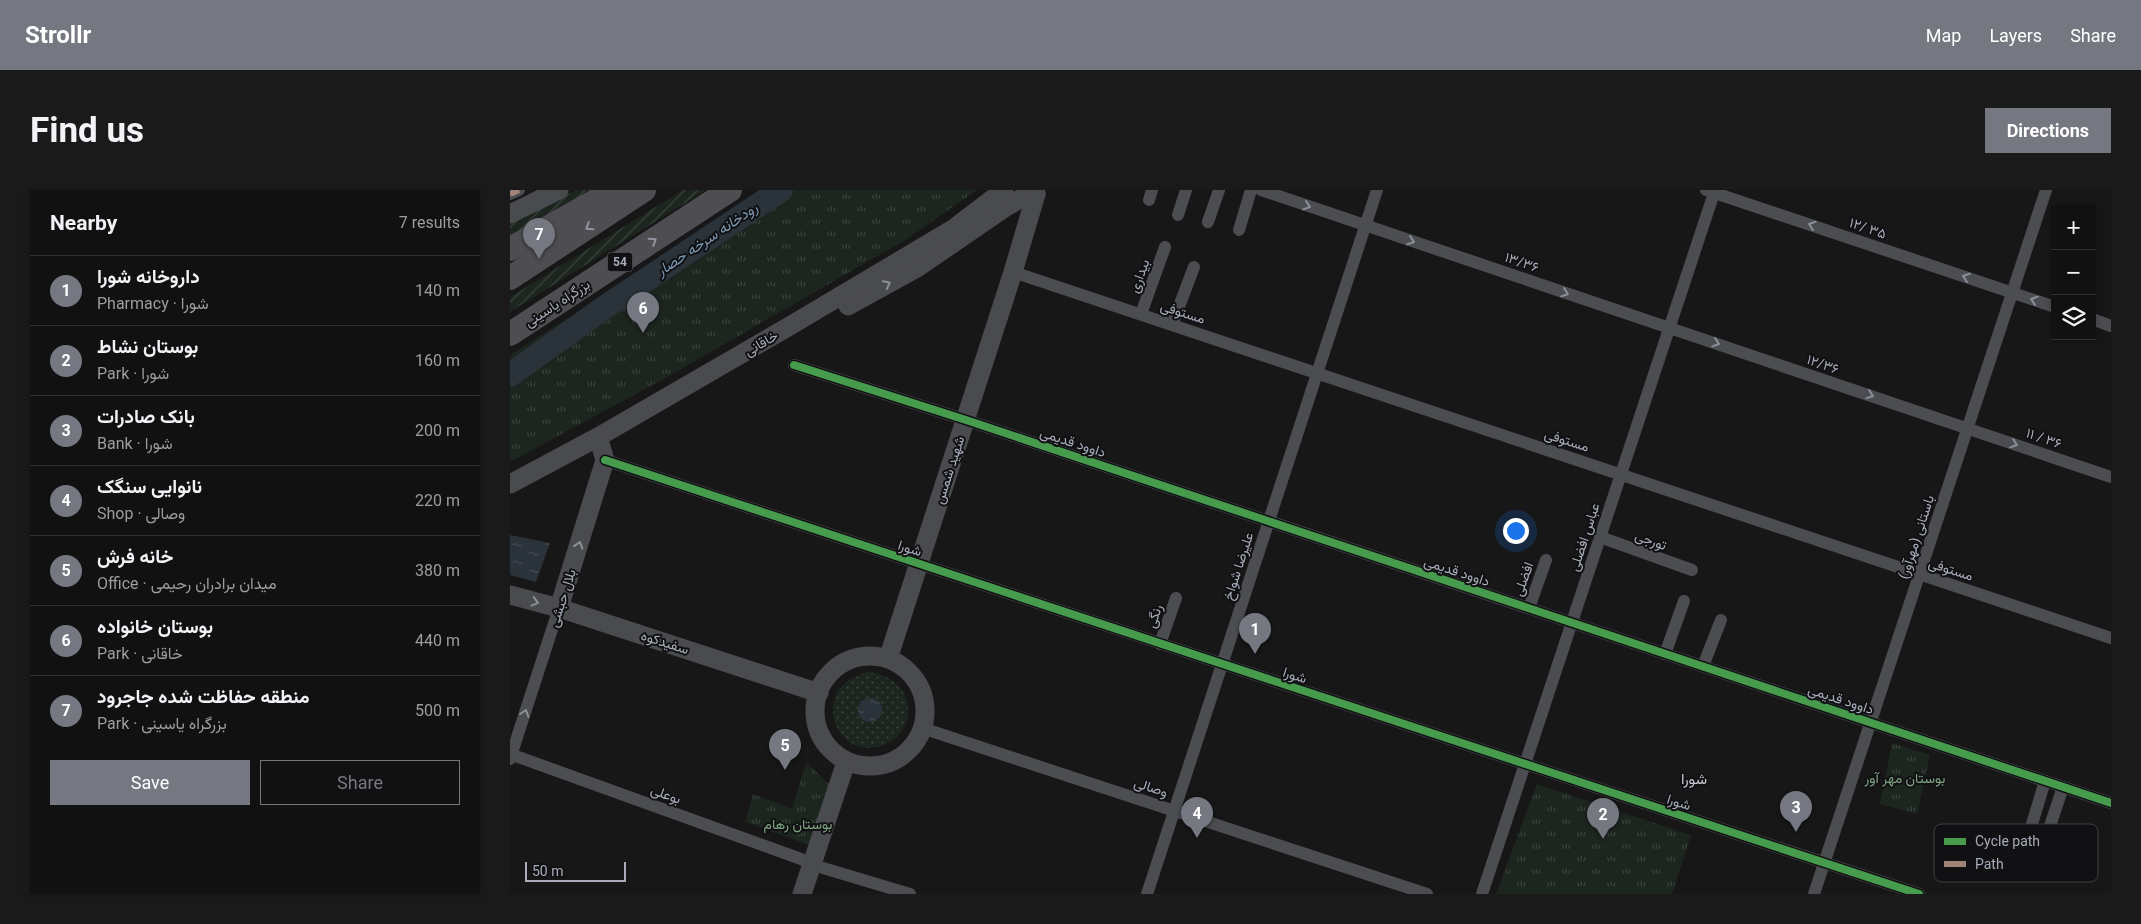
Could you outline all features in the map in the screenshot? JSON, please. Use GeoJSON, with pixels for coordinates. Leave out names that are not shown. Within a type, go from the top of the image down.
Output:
{"type":"FeatureCollection","features":[{"type":"Feature","properties":{"kind":"highway"},"geometry":{"type":"LineString","coordinates":[[510,249],[615,190]]}},
{"type":"Feature","properties":{"kind":"highway"},"geometry":{"type":"LineString","coordinates":[[510,278],[644,190]]}},
{"type":"Feature","properties":{"kind":"highway","name":"بزرگراه یاسینی"},"geometry":{"type":"LineString","coordinates":[[510,334],[730,190]]}},
{"type":"Feature","properties":{"kind":"main road"},"geometry":{"type":"LineString","coordinates":[[510,214],[559,190]]}},
{"type":"Feature","properties":{"kind":"main road","name":"خاقانی"},"geometry":{"type":"LineString","coordinates":[[510,472],[598,424],[930,232],[991,190]]}},
{"type":"Feature","properties":{"kind":"main road","name":"خاقانی"},"geometry":{"type":"LineString","coordinates":[[510,484],[598,437],[952,229],[1004,190]]}},
{"type":"Feature","properties":{"kind":"main road"},"geometry":{"type":"LineString","coordinates":[[605,460],[598,437],[610,437],[917,268],[1006,207],[1038,192]]}},
{"type":"Feature","properties":{"kind":"main road","name":"شهید شمس"},"geometry":{"type":"LineString","coordinates":[[888,659],[1014,272],[1038,192]]}},
{"type":"Feature","properties":{"kind":"main road","name":"بلال حبشی"},"geometry":{"type":"LineString","coordinates":[[559,608],[605,460]]}},
{"type":"Feature","properties":{"kind":"main road","name":"سفیدکوه"},"geometry":{"type":"LineString","coordinates":[[510,595],[559,608],[818,693]]}},
{"type":"Feature","properties":{"kind":"main road"},"geometry":{"type":"LineString","coordinates":[[871,656],[888,659],[903,667],[915,679],[923,694],[925,711],[922,728],[915,743],[902,755],[887,763],[852,764],[825,742],[818,727],[816,710],[818,693],[827,678],[839,666],[847,662],[871,656]]}},
{"type":"Feature","properties":{"kind":"main road"},"geometry":{"type":"LineString","coordinates":[[802,894],[818,865],[852,764]]}},
{"type":"Feature","properties":{"kind":"main road"},"geometry":{"type":"LineString","coordinates":[[815,894],[818,865]]}},
{"type":"Feature","properties":{"kind":"street"},"geometry":{"type":"LineString","coordinates":[[510,194],[519,190]]}},
{"type":"Feature","properties":{"kind":"street"},"geometry":{"type":"LineString","coordinates":[[1178,215],[1186,190]]}},
{"type":"Feature","properties":{"kind":"street"},"geometry":{"type":"LineString","coordinates":[[1208,222],[1218,190]]}},
{"type":"Feature","properties":{"kind":"street"},"geometry":{"type":"LineString","coordinates":[[1239,230],[1251,190]]}},
{"type":"Feature","properties":{"kind":"street","name":"۱۳/۳۶"},"geometry":{"type":"LineString","coordinates":[[1261,190],[1670,328]]}},
{"type":"Feature","properties":{"kind":"street","name":"علیرضا شواخ"},"geometry":{"type":"LineString","coordinates":[[1147,894],[1377,190]]}},
{"type":"Feature","properties":{"kind":"street","name":"باستانی (مهرآور)"},"geometry":{"type":"LineString","coordinates":[[1814,894],[2046,190]]}},
{"type":"Feature","properties":{"kind":"street","name":"۱۲/ ۳۵"},"geometry":{"type":"LineString","coordinates":[[1712,191],[2051,306]]}},
{"type":"Feature","properties":{"kind":"street","name":"عباس افضلی"},"geometry":{"type":"LineString","coordinates":[[1482,894],[1670,328],[1712,191]]}},
{"type":"Feature","properties":{"kind":"street","name":"بیداری"},"geometry":{"type":"LineString","coordinates":[[1141,314],[1165,247]]}},
{"type":"Feature","properties":{"kind":"street"},"geometry":{"type":"LineString","coordinates":[[1172,325],[1194,268]]}},
{"type":"Feature","properties":{"kind":"street","name":"مستوفی"},"geometry":{"type":"LineString","coordinates":[[1014,272],[2111,638]]}},
{"type":"Feature","properties":{"kind":"street"},"geometry":{"type":"LineString","coordinates":[[2096,320],[2111,326]]}},
{"type":"Feature","properties":{"kind":"street","name":"۱۲/۳۶"},"geometry":{"type":"LineString","coordinates":[[1670,328],[1968,428]]}},
{"type":"Feature","properties":{"kind":"street","name":"داوود قدیمی"},"geometry":{"type":"LineString","coordinates":[[794,365],[966,420],[2111,803]]}},
{"type":"Feature","properties":{"kind":"street","name":"۱۱ / ۳۶"},"geometry":{"type":"LineString","coordinates":[[1968,428],[2111,477]]}},
{"type":"Feature","properties":{"kind":"street","name":"شورا"},"geometry":{"type":"LineString","coordinates":[[605,460],[1919,894]]}},
{"type":"Feature","properties":{"kind":"street","name":"تورجی"},"geometry":{"type":"LineString","coordinates":[[1600,537],[1692,570]]}},
{"type":"Feature","properties":{"kind":"street","name":"افضلی"},"geometry":{"type":"LineString","coordinates":[[1528,608],[1546,560]]}},
{"type":"Feature","properties":{"kind":"street","name":"رنگی"},"geometry":{"type":"LineString","coordinates":[[1160,644],[1176,598]]}},
{"type":"Feature","properties":{"kind":"street"},"geometry":{"type":"LineString","coordinates":[[1666,654],[1684,601]]}},
{"type":"Feature","properties":{"kind":"street","name":"بلال حبشی"},"geometry":{"type":"LineString","coordinates":[[510,756],[559,608]]}},
{"type":"Feature","properties":{"kind":"street"},"geometry":{"type":"LineString","coordinates":[[1703,666],[1721,620]]}},
{"type":"Feature","properties":{"kind":"street","name":"وصالی"},"geometry":{"type":"LineString","coordinates":[[922,728],[1427,894]]}},
{"type":"Feature","properties":{"kind":"street","name":"بوعلی"},"geometry":{"type":"LineString","coordinates":[[510,756],[818,865],[910,894]]}},
{"type":"Feature","properties":{"kind":"street"},"geometry":{"type":"LineString","coordinates":[[2032,824],[2046,781]]}},
{"type":"Feature","properties":{"kind":"street"},"geometry":{"type":"LineString","coordinates":[[2051,824],[2063,787]]}},
{"type":"Feature","properties":{"kind":"green space"},"geometry":{"type":"Polygon","coordinates":[[[576,190],[602,190],[510,242],[510,222],[576,190]]]}},
{"type":"Feature","properties":{"kind":"green space"},"geometry":{"type":"Polygon","coordinates":[[[683,190],[706,190],[510,312],[510,297],[683,190]]]}},
{"type":"Feature","properties":{"kind":"green space"},"geometry":{"type":"Polygon","coordinates":[[[760,190],[977,190],[907,239],[669,376],[510,462],[510,355],[639,273],[760,190]]]}},
{"type":"Feature","properties":{"kind":"green space"},"geometry":{"type":"Polygon","coordinates":[[[867,672],[885,676],[899,686],[907,701],[908,710],[906,724],[897,737],[888,743],[870,748],[854,745],[843,736],[835,723],[833,708],[837,693],[848,681],[867,672]]]}},
{"type":"Feature","properties":{"kind":"green space","name":"بوستان مهر آور"},"geometry":{"type":"Polygon","coordinates":[[[1892,743],[1930,755],[1917,814],[1880,804],[1892,743]]]}},
{"type":"Feature","properties":{"kind":"green space","name":"بوستان رهام"},"geometry":{"type":"Polygon","coordinates":[[[806,762],[829,784],[809,845],[745,822],[753,794],[792,809],[806,762]]]}},
{"type":"Feature","properties":{"kind":"green space"},"geometry":{"type":"Polygon","coordinates":[[[1537,784],[1691,835],[1672,894],[1496,894],[1537,784]]]}},
{"type":"Feature","properties":{"kind":"water"},"geometry":{"type":"Polygon","coordinates":[[[510,535],[550,543],[536,582],[510,575],[510,535]]]}},
{"type":"Feature","properties":{"kind":"water"},"geometry":{"type":"Polygon","coordinates":[[[870,698],[875,699],[881,705],[881,715],[875,721],[870,722],[865,721],[859,715],[858,710],[859,705],[865,699],[870,698]]]}},
{"type":"Feature","properties":{"kind":"waterway","name":"رودخانه سرخه حصار"},"geometry":{"type":"LineString","coordinates":[[510,375],[605,307],[781,190]]}},
{"type":"Feature","properties":{"kind":"marked path"},"geometry":{"type":"LineString","coordinates":[[510,194],[519,190]]}},
{"type":"Feature","properties":{"kind":"cycle path"},"geometry":{"type":"LineString","coordinates":[[794,365],[966,420],[2111,803]]}},
{"type":"Feature","properties":{"kind":"cycle path"},"geometry":{"type":"LineString","coordinates":[[605,460],[1919,894]]}},
{"type":"Feature","properties":{"kind":"place","name":"منطقه حفاظت شده جاجرود"},"geometry":{"type":"Point","coordinates":[539,259]}},
{"type":"Feature","properties":{"kind":"place","name":"بوستان خانواده"},"geometry":{"type":"Point","coordinates":[643,333]}},
{"type":"Feature","properties":{"kind":"place","name":"داروخانه شورا"},"geometry":{"type":"Point","coordinates":[1255,654]}},
{"type":"Feature","properties":{"kind":"place","name":"خانه فرش"},"geometry":{"type":"Point","coordinates":[785,770]}},
{"type":"Feature","properties":{"kind":"place","name":"بانک صادرات"},"geometry":{"type":"Point","coordinates":[1796,832]}},
{"type":"Feature","properties":{"kind":"place","name":"نانوایی سنگک"},"geometry":{"type":"Point","coordinates":[1197,838]}},
{"type":"Feature","properties":{"kind":"place","name":"بوستان نشاط"},"geometry":{"type":"Point","coordinates":[1603,839]}},
{"type":"Feature","properties":{"kind":"district","name":"شورا"},"geometry":{"type":"Point","coordinates":[1694,779]}}]}
